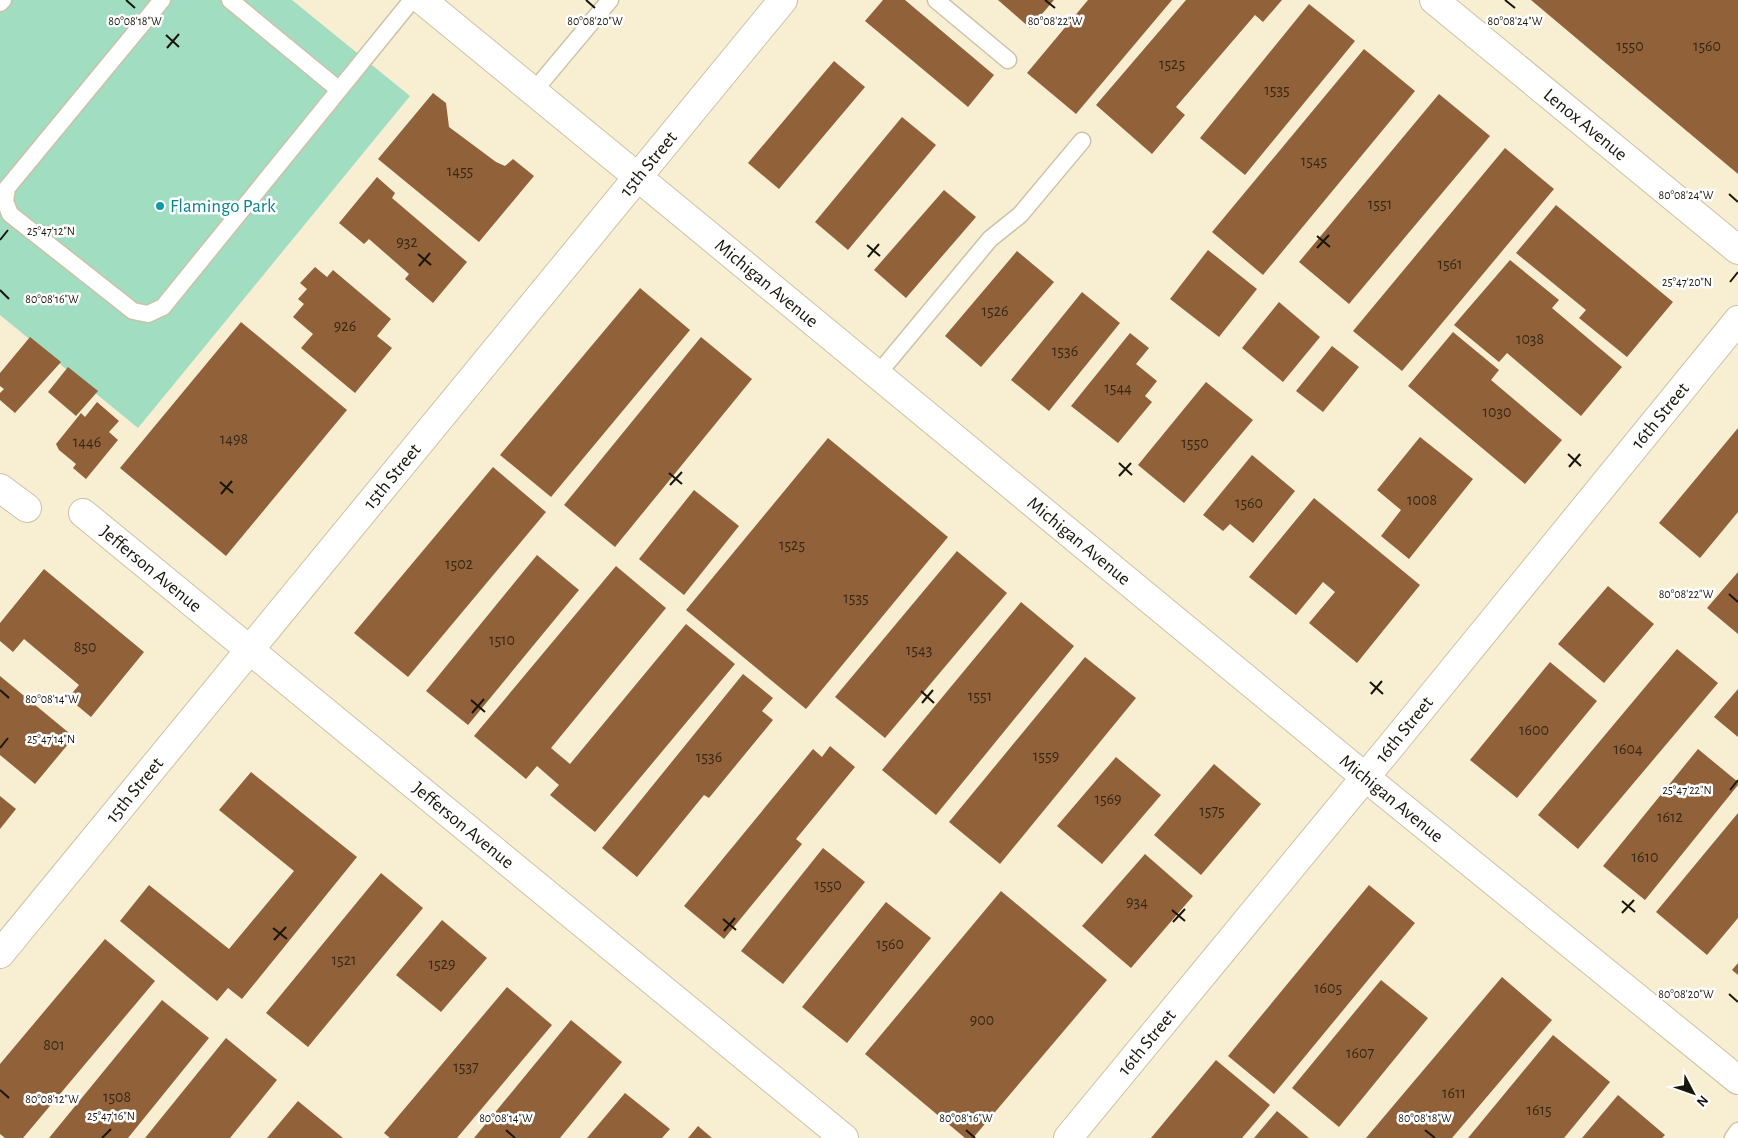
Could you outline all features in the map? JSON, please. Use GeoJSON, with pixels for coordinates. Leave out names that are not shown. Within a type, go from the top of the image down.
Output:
{"type":"FeatureCollection","features":[{"type":"Feature","properties":{"kind":"street","name":"15th Street"},"geometry":{"type":"LineString","coordinates":[[0,954],[783,0]]}},
{"type":"Feature","properties":{"kind":"street","name":"Lenox Avenue"},"geometry":{"type":"LineString","coordinates":[[1434,0],[1738,250]]}},
{"type":"Feature","properties":{"kind":"street","name":"Michigan Avenue"},"geometry":{"type":"LineString","coordinates":[[425,2],[1365,777],[1738,1080]]}},
{"type":"Feature","properties":{"kind":"street","name":"16th Street"},"geometry":{"type":"LineString","coordinates":[[1068,1138],[1738,320]]}},
{"type":"Feature","properties":{"kind":"street"},"geometry":{"type":"LineString","coordinates":[[0,488],[26,508]]}},
{"type":"Feature","properties":{"kind":"street","name":"Jefferson Avenue"},"geometry":{"type":"LineString","coordinates":[[83,513],[844,1138]]}},
{"type":"Feature","properties":{"kind":"lane"},"geometry":{"type":"LineString","coordinates":[[0,3],[3,0]]}},
{"type":"Feature","properties":{"kind":"lane"},"geometry":{"type":"LineString","coordinates":[[162,0],[7,188],[2,200],[10,214],[133,311],[148,314],[163,307],[338,90],[425,2]]}},
{"type":"Feature","properties":{"kind":"lane"},"geometry":{"type":"LineString","coordinates":[[230,0],[338,90]]}},
{"type":"Feature","properties":{"kind":"lane"},"geometry":{"type":"LineString","coordinates":[[533,92],[610,0]]}},
{"type":"Feature","properties":{"kind":"lane"},"geometry":{"type":"LineString","coordinates":[[936,0],[1008,60]]}},
{"type":"Feature","properties":{"kind":"lane"},"geometry":{"type":"LineString","coordinates":[[877,374],[990,239],[1020,215],[1082,141]]}},
{"type":"Feature","properties":{"kind":"lane"},"geometry":{"type":"LineString","coordinates":[[1732,1138],[1738,1131]]}},
{"type":"Feature","properties":{"kind":"green space","name":"Flamingo Park"},"geometry":{"type":"Polygon","coordinates":[[[0,0],[292,0],[410,96],[138,428],[0,315],[0,0]]]}},
{"type":"Feature","properties":{"kind":"building"},"geometry":{"type":"Polygon","coordinates":[[[883,0],[905,0],[994,75],[968,107],[865,21],[883,0]]]}},
{"type":"Feature","properties":{"kind":"building"},"geometry":{"type":"Polygon","coordinates":[[[998,0],[1054,0],[1030,28],[998,0]]]}},
{"type":"Feature","properties":{"kind":"building"},"geometry":{"type":"Polygon","coordinates":[[[1088,0],[1172,0],[1076,114],[1027,73],[1088,0]]]}},
{"type":"Feature","properties":{"kind":"building"},"geometry":{"type":"Polygon","coordinates":[[[1186,0],[1282,0],[1263,22],[1255,15],[1176,107],[1185,115],[1152,154],[1096,105],[1186,0]]]}},
{"type":"Feature","properties":{"kind":"building"},"geometry":{"type":"Polygon","coordinates":[[[1531,0],[1738,0],[1738,174],[1639,91],[1531,0]]]}},
{"type":"Feature","properties":{"kind":"building"},"geometry":{"type":"Polygon","coordinates":[[[1309,4],[1355,41],[1245,175],[1200,138],[1309,4]]]}},
{"type":"Feature","properties":{"kind":"building"},"geometry":{"type":"Polygon","coordinates":[[[1364,49],[1415,91],[1263,275],[1212,232],[1364,49]]]}},
{"type":"Feature","properties":{"kind":"building"},"geometry":{"type":"Polygon","coordinates":[[[834,61],[865,87],[779,189],[748,163],[834,61]]]}},
{"type":"Feature","properties":{"kind":"building"},"geometry":{"type":"Polygon","coordinates":[[[433,93],[446,103],[449,127],[496,162],[505,166],[513,159],[534,176],[479,242],[378,159],[433,93]]]}},
{"type":"Feature","properties":{"kind":"building"},"geometry":{"type":"Polygon","coordinates":[[[1439,94],[1490,136],[1349,304],[1299,262],[1439,94]]]}},
{"type":"Feature","properties":{"kind":"building"},"geometry":{"type":"Polygon","coordinates":[[[902,117],[936,145],[848,250],[815,222],[902,117]]]}},
{"type":"Feature","properties":{"kind":"building"},"geometry":{"type":"Polygon","coordinates":[[[1505,148],[1554,189],[1402,371],[1353,331],[1505,148]]]}},
{"type":"Feature","properties":{"kind":"building"},"geometry":{"type":"Polygon","coordinates":[[[377,177],[395,193],[392,198],[467,262],[433,303],[405,279],[409,274],[369,239],[364,244],[339,223],[377,177]]]}},
{"type":"Feature","properties":{"kind":"building"},"geometry":{"type":"Polygon","coordinates":[[[944,190],[976,217],[906,298],[874,270],[944,190]]]}},
{"type":"Feature","properties":{"kind":"building"},"geometry":{"type":"Polygon","coordinates":[[[1556,205],[1673,302],[1627,357],[1579,318],[1586,310],[1516,253],[1556,205]]]}},
{"type":"Feature","properties":{"kind":"building"},"geometry":{"type":"Polygon","coordinates":[[[1208,250],[1257,289],[1219,337],[1170,299],[1208,250]]]}},
{"type":"Feature","properties":{"kind":"building"},"geometry":{"type":"Polygon","coordinates":[[[1017,251],[1054,282],[981,367],[945,336],[1017,251]]]}},
{"type":"Feature","properties":{"kind":"building"},"geometry":{"type":"Polygon","coordinates":[[[1510,260],[1559,300],[1552,308],[1622,367],[1581,416],[1507,353],[1499,362],[1454,325],[1510,260]]]}},
{"type":"Feature","properties":{"kind":"building"},"geometry":{"type":"Polygon","coordinates":[[[315,267],[327,277],[333,270],[391,319],[377,336],[392,348],[355,393],[301,348],[313,334],[293,317],[304,304],[298,299],[307,289],[300,283],[315,267]]]}},
{"type":"Feature","properties":{"kind":"building"},"geometry":{"type":"Polygon","coordinates":[[[640,288],[690,330],[551,497],[500,455],[640,288]]]}},
{"type":"Feature","properties":{"kind":"building"},"geometry":{"type":"Polygon","coordinates":[[[1082,292],[1120,323],[1049,411],[1011,380],[1082,292]]]}},
{"type":"Feature","properties":{"kind":"building"},"geometry":{"type":"Polygon","coordinates":[[[1279,302],[1320,337],[1283,382],[1242,348],[1279,302]]]}},
{"type":"Feature","properties":{"kind":"building"},"geometry":{"type":"Polygon","coordinates":[[[241,322],[347,410],[226,556],[120,468],[241,322]]]}},
{"type":"Feature","properties":{"kind":"building"},"geometry":{"type":"Polygon","coordinates":[[[1453,332],[1499,370],[1491,380],[1562,440],[1525,484],[1408,386],[1453,332]]]}},
{"type":"Feature","properties":{"kind":"building"},"geometry":{"type":"Polygon","coordinates":[[[1130,333],[1149,348],[1136,364],[1157,381],[1145,396],[1152,402],[1118,443],[1071,406],[1130,333]]]}},
{"type":"Feature","properties":{"kind":"building"},"geometry":{"type":"Polygon","coordinates":[[[30,337],[61,362],[15,413],[0,400],[0,393],[4,389],[0,386],[0,373],[30,337]]]}},
{"type":"Feature","properties":{"kind":"building"},"geometry":{"type":"Polygon","coordinates":[[[701,337],[752,379],[615,547],[564,505],[701,337]]]}},
{"type":"Feature","properties":{"kind":"building"},"geometry":{"type":"Polygon","coordinates":[[[1332,346],[1359,367],[1323,412],[1296,391],[1332,346]]]}},
{"type":"Feature","properties":{"kind":"building"},"geometry":{"type":"Polygon","coordinates":[[[68,367],[98,391],[76,416],[48,392],[68,367]]]}},
{"type":"Feature","properties":{"kind":"building"},"geometry":{"type":"Polygon","coordinates":[[[1206,382],[1253,420],[1184,503],[1138,465],[1206,382]]]}},
{"type":"Feature","properties":{"kind":"building"},"geometry":{"type":"Polygon","coordinates":[[[97,402],[119,421],[109,432],[118,440],[86,479],[73,468],[76,464],[59,450],[56,444],[81,413],[85,417],[97,402]]]}},
{"type":"Feature","properties":{"kind":"building"},"geometry":{"type":"Polygon","coordinates":[[[1738,428],[1738,512],[1700,558],[1659,523],[1738,428]]]}},
{"type":"Feature","properties":{"kind":"building"},"geometry":{"type":"Polygon","coordinates":[[[1420,437],[1473,479],[1409,559],[1381,536],[1401,510],[1377,490],[1420,437]]]}},
{"type":"Feature","properties":{"kind":"building"},"geometry":{"type":"Polygon","coordinates":[[[828,438],[948,537],[806,709],[686,610],[828,438]]]}},
{"type":"Feature","properties":{"kind":"building"},"geometry":{"type":"Polygon","coordinates":[[[1252,455],[1295,491],[1253,543],[1230,524],[1223,531],[1203,515],[1252,455]]]}},
{"type":"Feature","properties":{"kind":"building"},"geometry":{"type":"Polygon","coordinates":[[[493,467],[546,512],[408,677],[354,633],[493,467]]]}},
{"type":"Feature","properties":{"kind":"building"},"geometry":{"type":"Polygon","coordinates":[[[694,490],[739,526],[684,595],[639,559],[694,490]]]}},
{"type":"Feature","properties":{"kind":"building"},"geometry":{"type":"Polygon","coordinates":[[[1314,498],[1420,585],[1357,663],[1309,623],[1335,592],[1323,582],[1296,615],[1249,577],[1314,498]]]}},
{"type":"Feature","properties":{"kind":"building"},"geometry":{"type":"Polygon","coordinates":[[[957,551],[1007,593],[885,738],[835,697],[957,551]]]}},
{"type":"Feature","properties":{"kind":"building"},"geometry":{"type":"Polygon","coordinates":[[[537,555],[579,590],[468,725],[426,691],[537,555]]]}},
{"type":"Feature","properties":{"kind":"building"},"geometry":{"type":"Polygon","coordinates":[[[616,566],[666,608],[551,748],[570,764],[686,624],[735,664],[595,832],[550,795],[559,785],[537,766],[526,779],[474,736],[616,566]]]}},
{"type":"Feature","properties":{"kind":"building"},"geometry":{"type":"Polygon","coordinates":[[[44,569],[144,652],[91,717],[68,698],[79,685],[24,639],[13,652],[0,641],[0,623],[44,569]]]}},
{"type":"Feature","properties":{"kind":"building"},"geometry":{"type":"Polygon","coordinates":[[[1738,572],[1738,634],[1707,608],[1738,572]]]}},
{"type":"Feature","properties":{"kind":"building"},"geometry":{"type":"Polygon","coordinates":[[[1608,586],[1654,624],[1604,683],[1558,644],[1608,586]]]}},
{"type":"Feature","properties":{"kind":"building"},"geometry":{"type":"Polygon","coordinates":[[[1021,602],[1074,646],[936,815],[882,770],[1021,602]]]}},
{"type":"Feature","properties":{"kind":"building"},"geometry":{"type":"Polygon","coordinates":[[[1677,649],[1718,683],[1578,849],[1538,815],[1677,649]]]}},
{"type":"Feature","properties":{"kind":"building"},"geometry":{"type":"Polygon","coordinates":[[[1085,657],[1136,698],[1000,864],[949,822],[1085,657]]]}},
{"type":"Feature","properties":{"kind":"building"},"geometry":{"type":"Polygon","coordinates":[[[1550,662],[1597,701],[1517,798],[1470,760],[1550,662]]]}},
{"type":"Feature","properties":{"kind":"building"},"geometry":{"type":"Polygon","coordinates":[[[743,674],[773,698],[762,711],[773,720],[709,798],[704,795],[637,877],[602,848],[743,674]]]}},
{"type":"Feature","properties":{"kind":"building"},"geometry":{"type":"Polygon","coordinates":[[[0,676],[74,737],[35,784],[0,755],[0,676]]]}},
{"type":"Feature","properties":{"kind":"building"},"geometry":{"type":"Polygon","coordinates":[[[1738,689],[1738,737],[1714,717],[1738,689]]]}},
{"type":"Feature","properties":{"kind":"building"},"geometry":{"type":"Polygon","coordinates":[[[830,746],[855,767],[796,839],[802,844],[724,939],[684,906],[813,749],[822,757],[830,746]]]}},
{"type":"Feature","properties":{"kind":"building"},"geometry":{"type":"Polygon","coordinates":[[[1698,749],[1738,782],[1738,785],[1645,900],[1603,866],[1698,749]]]}},
{"type":"Feature","properties":{"kind":"building"},"geometry":{"type":"Polygon","coordinates":[[[1116,757],[1161,795],[1102,864],[1057,826],[1116,757]]]}},
{"type":"Feature","properties":{"kind":"building"},"geometry":{"type":"Polygon","coordinates":[[[1214,764],[1261,804],[1201,875],[1154,835],[1214,764]]]}},
{"type":"Feature","properties":{"kind":"building"},"geometry":{"type":"Polygon","coordinates":[[[251,772],[357,857],[242,999],[228,988],[217,1001],[120,921],[149,885],[229,949],[294,871],[219,810],[251,772]]]}},
{"type":"Feature","properties":{"kind":"building"},"geometry":{"type":"Polygon","coordinates":[[[0,796],[16,809],[0,829],[0,796]]]}},
{"type":"Feature","properties":{"kind":"building"},"geometry":{"type":"Polygon","coordinates":[[[1738,813],[1738,918],[1707,955],[1656,912],[1738,813]]]}},
{"type":"Feature","properties":{"kind":"building"},"geometry":{"type":"Polygon","coordinates":[[[823,848],[865,882],[783,984],[741,951],[823,848]]]}},
{"type":"Feature","properties":{"kind":"building"},"geometry":{"type":"Polygon","coordinates":[[[1145,854],[1193,896],[1131,968],[1082,926],[1145,854]]]}},
{"type":"Feature","properties":{"kind":"building"},"geometry":{"type":"Polygon","coordinates":[[[381,873],[423,908],[308,1047],[266,1013],[381,873]]]}},
{"type":"Feature","properties":{"kind":"building"},"geometry":{"type":"Polygon","coordinates":[[[1369,885],[1415,923],[1274,1094],[1228,1056],[1369,885]]]}},
{"type":"Feature","properties":{"kind":"building"},"geometry":{"type":"Polygon","coordinates":[[[1001,891],[1107,980],[973,1138],[965,1138],[865,1054],[1001,891]]]}},
{"type":"Feature","properties":{"kind":"building"},"geometry":{"type":"Polygon","coordinates":[[[886,902],[931,938],[847,1043],[802,1007],[886,902]]]}},
{"type":"Feature","properties":{"kind":"building"},"geometry":{"type":"Polygon","coordinates":[[[442,920],[487,958],[441,1012],[396,975],[442,920]]]}},
{"type":"Feature","properties":{"kind":"building"},"geometry":{"type":"Polygon","coordinates":[[[105,939],[155,981],[23,1138],[5,1138],[0,1134],[0,1064],[105,939]]]}},
{"type":"Feature","properties":{"kind":"building"},"geometry":{"type":"Polygon","coordinates":[[[1738,963],[1738,975],[1732,970],[1738,963]]]}},
{"type":"Feature","properties":{"kind":"building"},"geometry":{"type":"Polygon","coordinates":[[[1502,977],[1552,1020],[1452,1138],[1366,1138],[1502,977]]]}},
{"type":"Feature","properties":{"kind":"building"},"geometry":{"type":"Polygon","coordinates":[[[1381,980],[1428,1018],[1339,1127],[1292,1088],[1381,980]]]}},
{"type":"Feature","properties":{"kind":"building"},"geometry":{"type":"Polygon","coordinates":[[[507,987],[552,1025],[457,1138],[390,1138],[384,1133],[507,987]]]}},
{"type":"Feature","properties":{"kind":"building"},"geometry":{"type":"Polygon","coordinates":[[[162,1000],[209,1038],[128,1138],[49,1138],[162,1000]]]}},
{"type":"Feature","properties":{"kind":"building"},"geometry":{"type":"Polygon","coordinates":[[[571,1020],[622,1062],[560,1138],[474,1138],[571,1020]]]}},
{"type":"Feature","properties":{"kind":"building"},"geometry":{"type":"Polygon","coordinates":[[[1553,1035],[1610,1082],[1564,1138],[1468,1138],[1553,1035]]]}},
{"type":"Feature","properties":{"kind":"building"},"geometry":{"type":"Polygon","coordinates":[[[226,1038],[277,1080],[230,1138],[145,1138],[226,1038]]]}},
{"type":"Feature","properties":{"kind":"building"},"geometry":{"type":"Polygon","coordinates":[[[1216,1060],[1270,1105],[1242,1138],[1151,1138],[1216,1060]]]}},
{"type":"Feature","properties":{"kind":"building"},"geometry":{"type":"Polygon","coordinates":[[[625,1093],[670,1129],[662,1138],[587,1138],[625,1093]]]}},
{"type":"Feature","properties":{"kind":"building"},"geometry":{"type":"Polygon","coordinates":[[[1618,1095],[1665,1135],[1662,1138],[1582,1138],[1618,1095]]]}},
{"type":"Feature","properties":{"kind":"building"},"geometry":{"type":"Polygon","coordinates":[[[298,1101],[343,1138],[267,1138],[298,1101]]]}},
{"type":"Feature","properties":{"kind":"building"},"geometry":{"type":"Polygon","coordinates":[[[1277,1111],[1309,1138],[1254,1138],[1277,1111]]]}},
{"type":"Feature","properties":{"kind":"building"},"geometry":{"type":"Polygon","coordinates":[[[698,1126],[712,1138],[688,1138],[698,1126]]]}},
{"type":"Feature","properties":{"kind":"place","name":"Flamingo Park"},"geometry":{"type":"Point","coordinates":[160,206]}}]}
